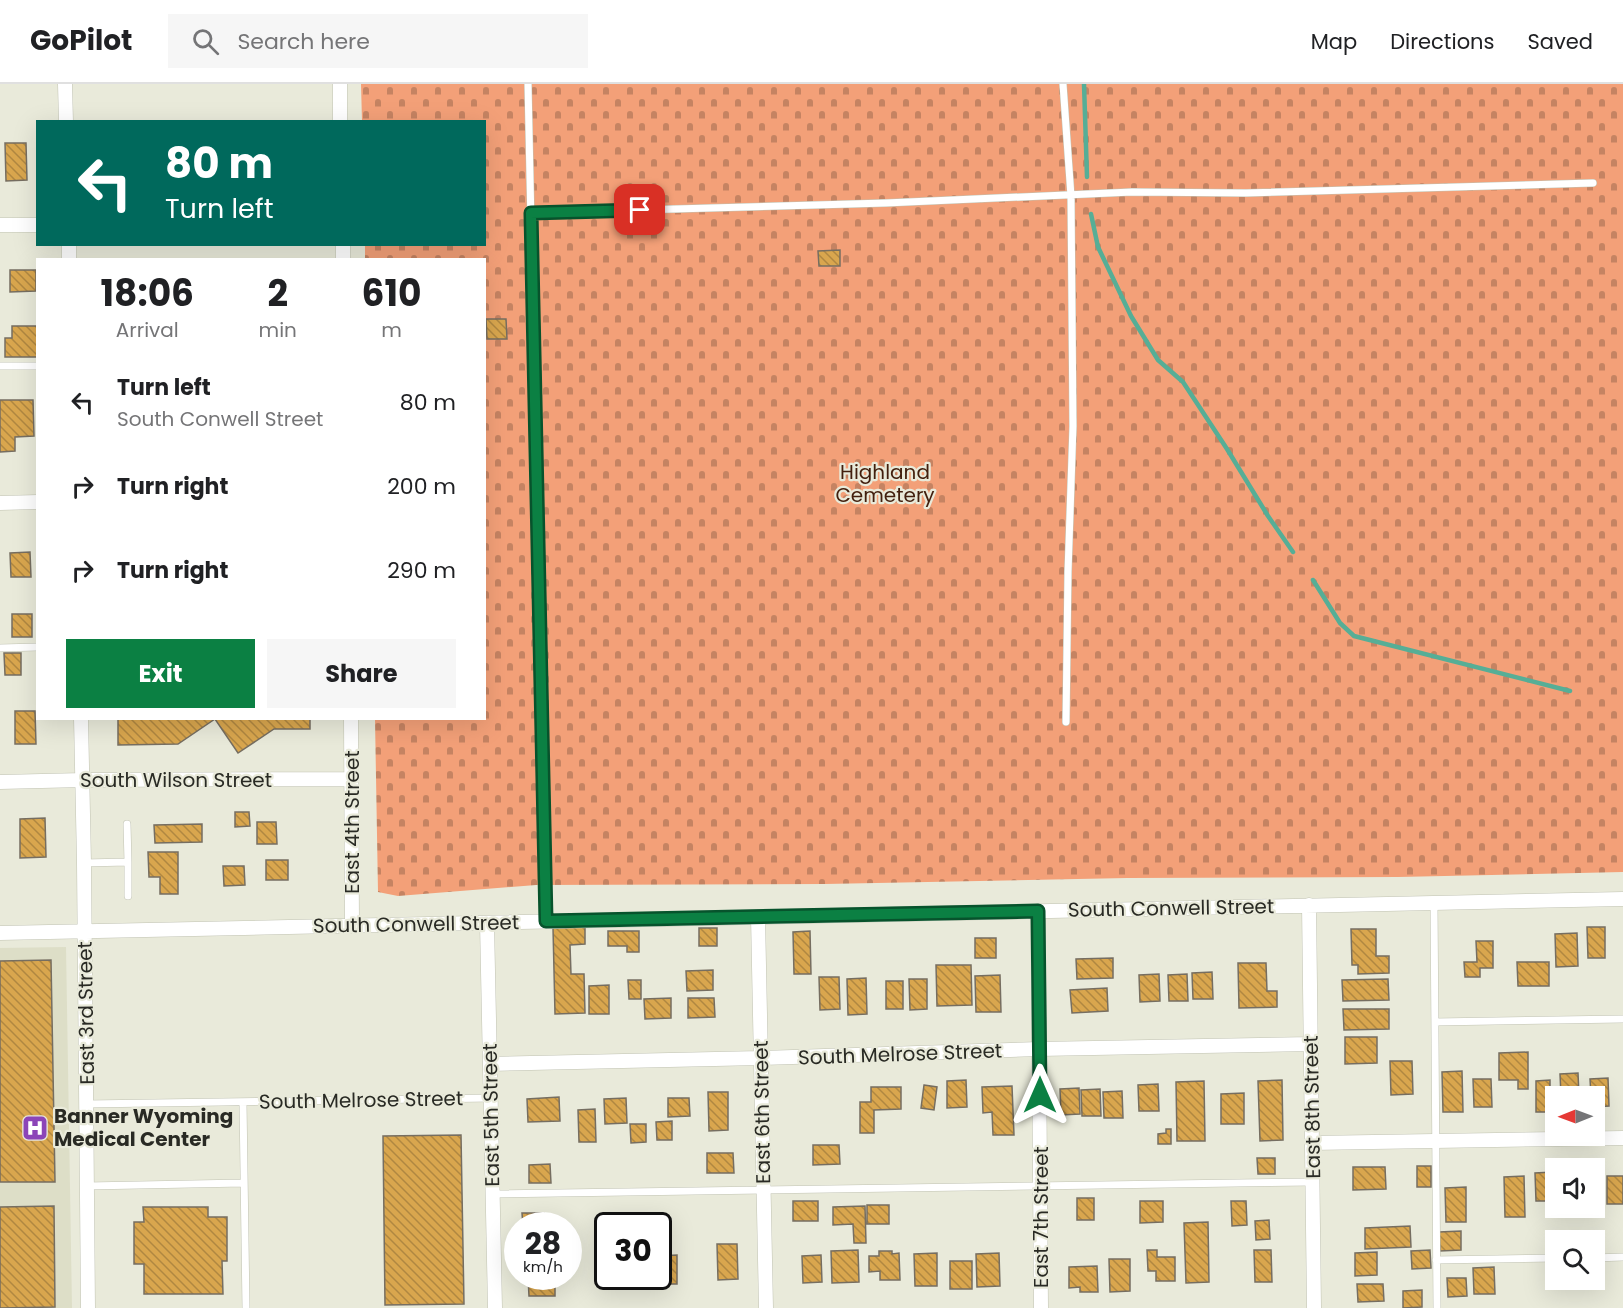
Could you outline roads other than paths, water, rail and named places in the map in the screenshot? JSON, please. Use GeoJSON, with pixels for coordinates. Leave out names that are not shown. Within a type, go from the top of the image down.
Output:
{"type":"FeatureCollection","features":[{"type":"Feature","properties":{"kind":"street"},"geometry":{"type":"LineString","coordinates":[[65,84],[66,120]]}},
{"type":"Feature","properties":{"kind":"street"},"geometry":{"type":"LineString","coordinates":[[339,84],[340,120]]}},
{"type":"Feature","properties":{"kind":"street"},"geometry":{"type":"LineString","coordinates":[[0,225],[36,225]]}},
{"type":"Feature","properties":{"kind":"street"},"geometry":{"type":"LineString","coordinates":[[0,503],[36,502]]}},
{"type":"Feature","properties":{"kind":"street","name":"East 3rd Street"},"geometry":{"type":"LineString","coordinates":[[81,720],[88,1308]]}},
{"type":"Feature","properties":{"kind":"street","name":"East 4th Street"},"geometry":{"type":"LineString","coordinates":[[351,720],[352,926]]}},
{"type":"Feature","properties":{"kind":"street","name":"South Wilson Street"},"geometry":{"type":"LineString","coordinates":[[0,782],[352,779]]}},
{"type":"Feature","properties":{"kind":"street","name":"South Conwell Street"},"geometry":{"type":"LineString","coordinates":[[0,933],[1623,898]]}},
{"type":"Feature","properties":{"kind":"street","name":"East 8th Street"},"geometry":{"type":"LineString","coordinates":[[1309,905],[1314,1308]]}},
{"type":"Feature","properties":{"kind":"street","name":"East 7th Street"},"geometry":{"type":"LineString","coordinates":[[1038,911],[1041,1308]]}},
{"type":"Feature","properties":{"kind":"street","name":"East 6th Street"},"geometry":{"type":"LineString","coordinates":[[758,917],[766,1308]]}},
{"type":"Feature","properties":{"kind":"street","name":"East 5th Street"},"geometry":{"type":"LineString","coordinates":[[487,923],[495,1308]]}},
{"type":"Feature","properties":{"kind":"street","name":"South Melrose Street"},"geometry":{"type":"LineString","coordinates":[[490,1064],[1311,1044]]}},
{"type":"Feature","properties":{"kind":"street"},"geometry":{"type":"LineString","coordinates":[[1312,1143],[1623,1138]]}},
{"type":"Feature","properties":{"kind":"lane"},"geometry":{"type":"LineString","coordinates":[[528,84],[546,921]]}},
{"type":"Feature","properties":{"kind":"lane"},"geometry":{"type":"LineString","coordinates":[[1063,84],[1071,196],[1073,426],[1066,722]]}},
{"type":"Feature","properties":{"kind":"lane"},"geometry":{"type":"LineString","coordinates":[[531,213],[886,203],[1132,192],[1246,193],[1593,183]]}},
{"type":"Feature","properties":{"kind":"lane"},"geometry":{"type":"LineString","coordinates":[[0,366],[36,366]]}},
{"type":"Feature","properties":{"kind":"lane"},"geometry":{"type":"LineString","coordinates":[[0,648],[36,647]]}},
{"type":"Feature","properties":{"kind":"lane"},"geometry":{"type":"LineString","coordinates":[[127,824],[128,896]]}},
{"type":"Feature","properties":{"kind":"lane"},"geometry":{"type":"LineString","coordinates":[[84,863],[128,862]]}},
{"type":"Feature","properties":{"kind":"lane"},"geometry":{"type":"LineString","coordinates":[[1434,903],[1437,1308]]}},
{"type":"Feature","properties":{"kind":"lane"},"geometry":{"type":"LineString","coordinates":[[1435,1022],[1623,1019]]}},
{"type":"Feature","properties":{"kind":"lane","name":"South Melrose Street"},"geometry":{"type":"LineString","coordinates":[[87,1104],[491,1098]]}},
{"type":"Feature","properties":{"kind":"lane"},"geometry":{"type":"LineString","coordinates":[[243,1102],[246,1308]]}},
{"type":"Feature","properties":{"kind":"lane"},"geometry":{"type":"LineString","coordinates":[[493,1194],[1313,1182]]}},
{"type":"Feature","properties":{"kind":"lane"},"geometry":{"type":"LineString","coordinates":[[87,1186],[244,1183]]}},
{"type":"Feature","properties":{"kind":"lane"},"geometry":{"type":"LineString","coordinates":[[1605,1258],[1623,1257]]}},
{"type":"Feature","properties":{"kind":"lane"},"geometry":{"type":"LineString","coordinates":[[1436,1260],[1545,1258]]}},
{"type":"Feature","properties":{"kind":"waterway"},"geometry":{"type":"LineString","coordinates":[[1084,84],[1087,177]]}},
{"type":"Feature","properties":{"kind":"waterway"},"geometry":{"type":"LineString","coordinates":[[1091,214],[1098,247],[1131,316],[1158,360],[1183,382],[1293,552]]}},
{"type":"Feature","properties":{"kind":"waterway"},"geometry":{"type":"LineString","coordinates":[[1313,580],[1340,623],[1354,636],[1570,691]]}},
{"type":"Feature","properties":{"kind":"place","name":"Banner Wyoming Medical Center"},"geometry":{"type":"Point","coordinates":[35,1128]}},
{"type":"Feature","properties":{"kind":"park label","name":"Highland Cemetery"},"geometry":{"type":"Point","coordinates":[885,484]}}]}
